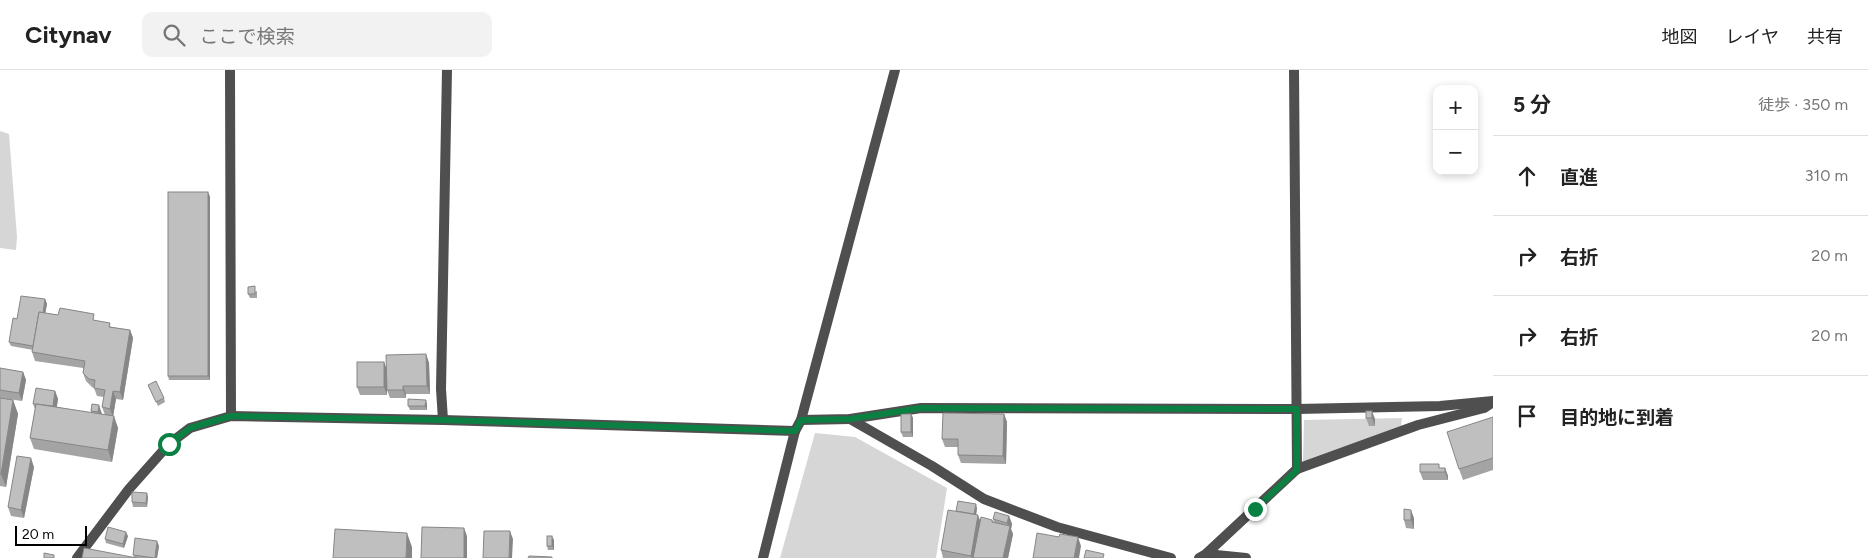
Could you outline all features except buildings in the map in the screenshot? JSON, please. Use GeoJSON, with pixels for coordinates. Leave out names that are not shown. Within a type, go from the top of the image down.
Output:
{"type":"FeatureCollection","features":[{"type":"Feature","properties":{"kind":"street"},"geometry":{"type":"LineString","coordinates":[[230,70],[231,416]]}},
{"type":"Feature","properties":{"kind":"street"},"geometry":{"type":"LineString","coordinates":[[443,420],[441,389],[447,70]]}},
{"type":"Feature","properties":{"kind":"street"},"geometry":{"type":"LineString","coordinates":[[763,558],[795,431],[801,420],[895,70]]}},
{"type":"Feature","properties":{"kind":"street"},"geometry":{"type":"LineString","coordinates":[[1294,70],[1297,470]]}},
{"type":"Feature","properties":{"kind":"street"},"geometry":{"type":"LineString","coordinates":[[801,420],[850,419],[921,408],[1297,409],[1440,406],[1493,402]]}},
{"type":"Feature","properties":{"kind":"street"},"geometry":{"type":"LineString","coordinates":[[1202,556],[1297,470],[1418,425],[1484,408],[1493,402]]}},
{"type":"Feature","properties":{"kind":"street"},"geometry":{"type":"LineString","coordinates":[[77,558],[129,489],[169,444],[190,428],[231,416],[443,420],[795,431]]}},
{"type":"Feature","properties":{"kind":"street"},"geometry":{"type":"LineString","coordinates":[[850,419],[932,466],[984,499],[1057,526],[1171,558]]}},
{"type":"Feature","properties":{"kind":"street"},"geometry":{"type":"LineString","coordinates":[[1202,556],[1246,558]]}},
{"type":"Feature","properties":{"kind":"shaded area"},"geometry":{"type":"Polygon","coordinates":[[[0,131],[9,134],[17,237],[16,250],[0,248],[0,131]]]}},
{"type":"Feature","properties":{"kind":"shaded area"},"geometry":{"type":"Polygon","coordinates":[[[1402,418],[1401,426],[1303,463],[1304,420],[1402,418]]]}},
{"type":"Feature","properties":{"kind":"shaded area"},"geometry":{"type":"Polygon","coordinates":[[[815,433],[855,437],[947,488],[936,558],[780,558],[815,433]]]}},
{"type":"Feature","properties":{"kind":"route"},"geometry":{"type":"LineString","coordinates":[[169,444],[190,428],[231,416],[443,420],[795,431],[801,420],[850,419],[921,408],[1297,409],[1297,470],[1255,509]]}}]}
